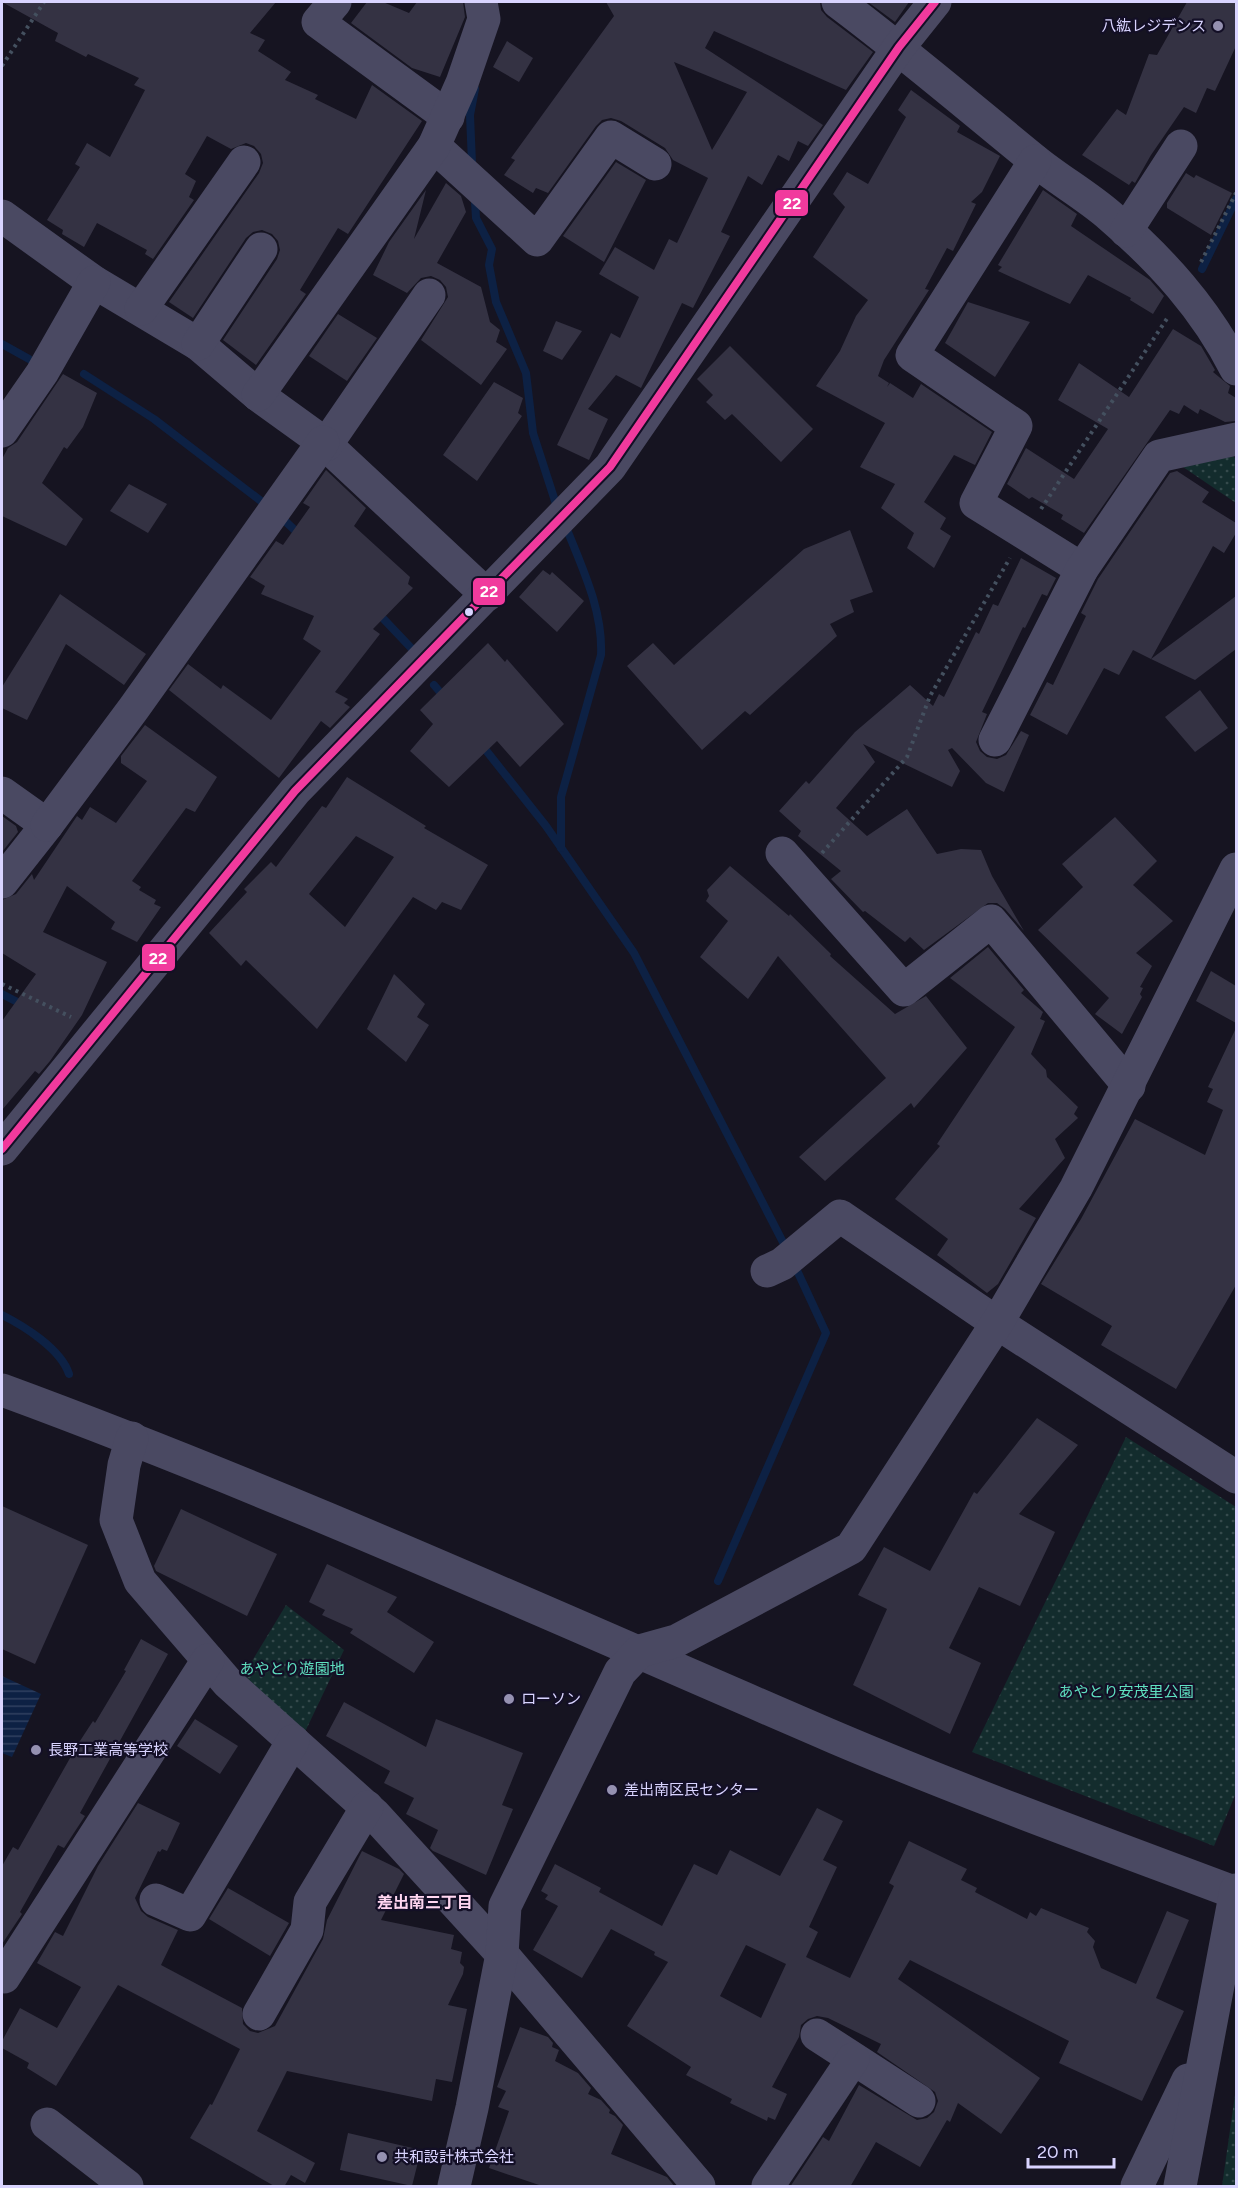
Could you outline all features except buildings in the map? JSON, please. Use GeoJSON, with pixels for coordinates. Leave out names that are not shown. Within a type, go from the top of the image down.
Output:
{"type":"FeatureCollection","features":[{"type":"Feature","properties":{"kind":"street"},"geometry":{"type":"LineString","coordinates":[[335,2],[318,22],[448,117]]}},
{"type":"Feature","properties":{"kind":"street"},"geometry":{"type":"LineString","coordinates":[[258,395],[434,146],[448,117],[484,18],[481,2]]}},
{"type":"Feature","properties":{"kind":"street"},"geometry":{"type":"LineString","coordinates":[[838,2],[899,47],[1035,161],[1109,215],[1227,325],[1236,369]]}},
{"type":"Feature","properties":{"kind":"street"},"geometry":{"type":"LineString","coordinates":[[2,1149],[294,791],[610,467],[899,47],[935,2]]}},
{"type":"Feature","properties":{"kind":"street"},"geometry":{"type":"LineString","coordinates":[[434,146],[537,240],[611,137],[655,164]]}},
{"type":"Feature","properties":{"kind":"street"},"geometry":{"type":"LineString","coordinates":[[1126,231],[1181,146]]}},
{"type":"Feature","properties":{"kind":"street"},"geometry":{"type":"LineString","coordinates":[[1035,161],[912,355],[1016,426],[976,503],[1082,569]]}},
{"type":"Feature","properties":{"kind":"street"},"geometry":{"type":"LineString","coordinates":[[141,309],[244,162]]}},
{"type":"Feature","properties":{"kind":"street"},"geometry":{"type":"LineString","coordinates":[[2,216],[94,282],[198,344],[258,395],[325,444],[487,595]]}},
{"type":"Feature","properties":{"kind":"street"},"geometry":{"type":"LineString","coordinates":[[198,344],[261,249]]}},
{"type":"Feature","properties":{"kind":"street"},"geometry":{"type":"LineString","coordinates":[[2,431],[42,373],[94,282]]}},
{"type":"Feature","properties":{"kind":"street"},"geometry":{"type":"LineString","coordinates":[[2,882],[134,708],[325,444],[429,295]]}},
{"type":"Feature","properties":{"kind":"street"},"geometry":{"type":"LineString","coordinates":[[994,740],[1082,569],[1159,456],[1236,439]]}},
{"type":"Feature","properties":{"kind":"street"},"geometry":{"type":"LineString","coordinates":[[2,793],[47,825]]}},
{"type":"Feature","properties":{"kind":"street"},"geometry":{"type":"LineString","coordinates":[[792,863],[904,990],[992,921],[1130,1086]]}},
{"type":"Feature","properties":{"kind":"street"},"geometry":{"type":"LineString","coordinates":[[453,2187],[472,2108],[502,1954],[505,1906],[620,1672],[640,1651],[676,1641],[851,1548],[997,1323],[1076,1188],[1130,1086],[1236,869]]}},
{"type":"Feature","properties":{"kind":"street"},"geometry":{"type":"LineString","coordinates":[[782,1262],[840,1216],[997,1323],[1236,1477]]}},
{"type":"Feature","properties":{"kind":"street"},"geometry":{"type":"LineString","coordinates":[[2,1390],[132,1438],[640,1651],[839,1739],[1054,1825],[1236,1892],[1180,2187]]}},
{"type":"Feature","properties":{"kind":"street"},"geometry":{"type":"LineString","coordinates":[[132,1438],[124,1465],[116,1520],[140,1581],[228,1683],[367,1807],[502,1954],[699,2187]]}},
{"type":"Feature","properties":{"kind":"street"},"geometry":{"type":"LineString","coordinates":[[10,1981],[208,1660]]}},
{"type":"Feature","properties":{"kind":"street"},"geometry":{"type":"LineString","coordinates":[[156,1900],[190,1915],[293,1741]]}},
{"type":"Feature","properties":{"kind":"street"},"geometry":{"type":"LineString","coordinates":[[259,2014],[307,1930],[310,1902],[367,1807]]}},
{"type":"Feature","properties":{"kind":"street"},"geometry":{"type":"LineString","coordinates":[[817,2035],[919,2101]]}},
{"type":"Feature","properties":{"kind":"street"},"geometry":{"type":"LineString","coordinates":[[768,2187],[853,2059]]}},
{"type":"Feature","properties":{"kind":"street"},"geometry":{"type":"LineString","coordinates":[[1137,2187],[1189,2080],[1202,2069]]}},
{"type":"Feature","properties":{"kind":"street"},"geometry":{"type":"LineString","coordinates":[[47,2124],[127,2187]]}},
{"type":"Feature","properties":{"kind":"path"},"geometry":{"type":"LineString","coordinates":[[2,66],[44,2]]}},
{"type":"Feature","properties":{"kind":"path"},"geometry":{"type":"LineString","coordinates":[[792,863],[907,757],[930,696],[1025,534],[1186,289],[1236,193]]}},
{"type":"Feature","properties":{"kind":"path"},"geometry":{"type":"LineString","coordinates":[[2,984],[99,1030]]}},
{"type":"Feature","properties":{"kind":"green space"},"geometry":{"type":"Polygon","coordinates":[[[1233,456],[1236,459],[1236,503],[1183,467],[1233,456]]]}},
{"type":"Feature","properties":{"kind":"green space","name":"あやとり安茂里公園"},"geometry":{"type":"Polygon","coordinates":[[[1126,1437],[1236,1507],[1236,1793],[1214,1846],[972,1752],[1126,1437]]]}},
{"type":"Feature","properties":{"kind":"green space","name":"あやとり遊園地"},"geometry":{"type":"Polygon","coordinates":[[[286,1605],[344,1650],[304,1734],[243,1676],[286,1605]]]}},
{"type":"Feature","properties":{"kind":"green space"},"geometry":{"type":"Polygon","coordinates":[[[1236,2088],[1236,2186],[1222,2186],[1236,2088]]]}},
{"type":"Feature","properties":{"kind":"water"},"geometry":{"type":"Polygon","coordinates":[[[2,1676],[41,1694],[12,1757],[2,1753],[2,1676]]]}},
{"type":"Feature","properties":{"kind":"waterway"},"geometry":{"type":"LineString","coordinates":[[472,163],[470,115],[475,89]]}},
{"type":"Feature","properties":{"kind":"waterway"},"geometry":{"type":"LineString","coordinates":[[1202,269],[1236,199]]}},
{"type":"Feature","properties":{"kind":"waterway"},"geometry":{"type":"LineString","coordinates":[[475,202],[476,218],[492,249],[489,265],[496,302],[526,373],[533,433],[556,504]]}},
{"type":"Feature","properties":{"kind":"waterway"},"geometry":{"type":"LineString","coordinates":[[2,344],[29,359]]}},
{"type":"Feature","properties":{"kind":"waterway"},"geometry":{"type":"LineString","coordinates":[[84,374],[154,419],[261,501]]}},
{"type":"Feature","properties":{"kind":"waterway"},"geometry":{"type":"LineString","coordinates":[[283,519],[302,537]]}},
{"type":"Feature","properties":{"kind":"waterway"},"geometry":{"type":"LineString","coordinates":[[561,848],[561,797],[601,655],[596,608],[568,532]]}},
{"type":"Feature","properties":{"kind":"waterway"},"geometry":{"type":"LineString","coordinates":[[377,612],[414,651]]}},
{"type":"Feature","properties":{"kind":"waterway"},"geometry":{"type":"LineString","coordinates":[[434,685],[445,698]]}},
{"type":"Feature","properties":{"kind":"waterway"},"geometry":{"type":"LineString","coordinates":[[481,744],[546,826],[634,953],[787,1250]]}},
{"type":"Feature","properties":{"kind":"waterway"},"geometry":{"type":"LineString","coordinates":[[2,994],[25,1006]]}},
{"type":"Feature","properties":{"kind":"waterway"},"geometry":{"type":"LineString","coordinates":[[718,1581],[826,1333],[794,1264]]}},
{"type":"Feature","properties":{"kind":"waterway"},"geometry":{"type":"LineString","coordinates":[[2,1315],[41,1339],[58,1356],[69,1374]]}},
{"type":"Feature","properties":{"kind":"transit line","name":"22"},"geometry":{"type":"LineString","coordinates":[[2,1149],[295,791],[610,467],[899,47],[935,2]]}},
{"type":"Feature","properties":{"kind":"place","name":"八紘レジデンス"},"geometry":{"type":"Point","coordinates":[1218,26]}},
{"type":"Feature","properties":{"kind":"place","name":"ローソン"},"geometry":{"type":"Point","coordinates":[509,1699]}},
{"type":"Feature","properties":{"kind":"place","name":"長野工業高等学校"},"geometry":{"type":"Point","coordinates":[36,1750]}},
{"type":"Feature","properties":{"kind":"place","name":"差出南区民センター"},"geometry":{"type":"Point","coordinates":[612,1790]}},
{"type":"Feature","properties":{"kind":"place","name":"共和設計株式会社"},"geometry":{"type":"Point","coordinates":[382,2157]}},
{"type":"Feature","properties":{"kind":"district","name":"差出南三丁目"},"geometry":{"type":"Point","coordinates":[425,1902]}}]}
